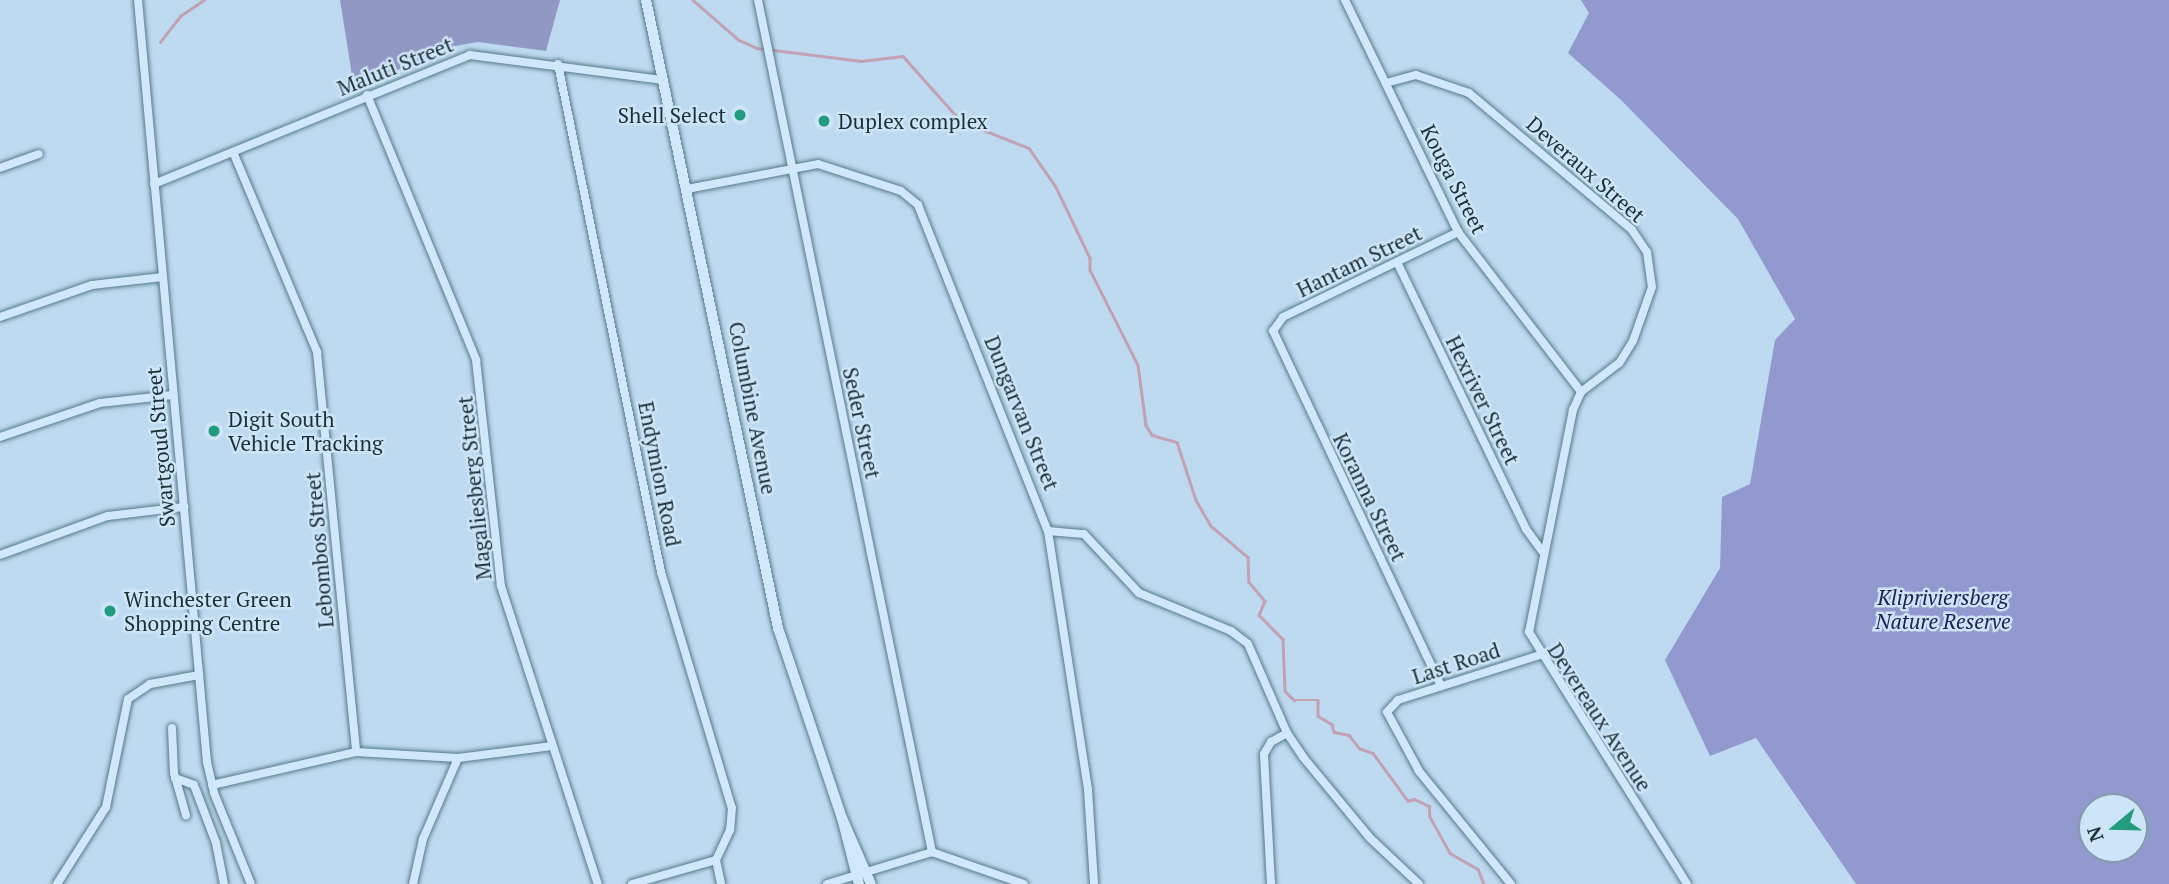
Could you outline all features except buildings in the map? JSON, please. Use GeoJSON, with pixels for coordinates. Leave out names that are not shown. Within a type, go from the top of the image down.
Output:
{"type":"FeatureCollection","features":[{"type":"Feature","properties":{"kind":"main road","name":"Columbine Avenue"},"geometry":{"type":"LineString","coordinates":[[646,0],[778,628],[860,876],[871,884]]}},
{"type":"Feature","properties":{"kind":"street","name":"Swartgoud Street"},"geometry":{"type":"LineString","coordinates":[[138,0],[173,396],[212,785],[251,884]]}},
{"type":"Feature","properties":{"kind":"street","name":"Seder Street"},"geometry":{"type":"LineString","coordinates":[[758,0],[932,852]]}},
{"type":"Feature","properties":{"kind":"street","name":"Kouga Street"},"geometry":{"type":"LineString","coordinates":[[1345,0],[1458,232],[1581,393]]}},
{"type":"Feature","properties":{"kind":"street","name":"Maluti Street"},"geometry":{"type":"LineString","coordinates":[[154,184],[470,55],[558,64],[663,80]]}},
{"type":"Feature","properties":{"kind":"street","name":"Endymion Road"},"geometry":{"type":"LineString","coordinates":[[558,64],[661,572],[732,808],[730,830],[716,860]]}},
{"type":"Feature","properties":{"kind":"street","name":"Deveraux Street"},"geometry":{"type":"LineString","coordinates":[[1385,83],[1416,75],[1469,93],[1632,230],[1642,244],[1652,274],[1647,307],[1623,359],[1581,393]]}},
{"type":"Feature","properties":{"kind":"street","name":"Magaliesberg Street"},"geometry":{"type":"LineString","coordinates":[[367,95],[477,360],[501,586],[598,884]]}},
{"type":"Feature","properties":{"kind":"street","name":"Lebombos Street"},"geometry":{"type":"LineString","coordinates":[[233,152],[318,360],[356,752]]}},
{"type":"Feature","properties":{"kind":"street"},"geometry":{"type":"LineString","coordinates":[[0,168],[39,154]]}},
{"type":"Feature","properties":{"kind":"street","name":"Dungarvan Street"},"geometry":{"type":"LineString","coordinates":[[687,189],[818,164],[840,168],[901,191],[916,202],[1048,531],[1088,790],[1094,884]]}},
{"type":"Feature","properties":{"kind":"street","name":"Hantam Street"},"geometry":{"type":"LineString","coordinates":[[1276,323],[1458,232]]}},
{"type":"Feature","properties":{"kind":"street","name":"Hexriver Street"},"geometry":{"type":"LineString","coordinates":[[1397,262],[1529,536],[1542,551]]}},
{"type":"Feature","properties":{"kind":"street"},"geometry":{"type":"LineString","coordinates":[[0,317],[92,285],[163,277]]}},
{"type":"Feature","properties":{"kind":"street","name":"Koranna Street"},"geometry":{"type":"LineString","coordinates":[[1276,323],[1275,341],[1441,686]]}},
{"type":"Feature","properties":{"kind":"street","name":"Devereaux Avenue"},"geometry":{"type":"LineString","coordinates":[[1581,393],[1542,551],[1529,632],[1539,655],[1687,884]]}},
{"type":"Feature","properties":{"kind":"street"},"geometry":{"type":"LineString","coordinates":[[0,436],[100,402],[173,396]]}},
{"type":"Feature","properties":{"kind":"street"},"geometry":{"type":"LineString","coordinates":[[0,555],[108,516],[184,507]]}},
{"type":"Feature","properties":{"kind":"street"},"geometry":{"type":"LineString","coordinates":[[1048,531],[1084,534],[1139,593],[1240,637],[1254,654],[1287,733],[1362,829],[1419,884]]}},
{"type":"Feature","properties":{"kind":"street","name":"Last Road"},"geometry":{"type":"LineString","coordinates":[[1511,884],[1419,771],[1393,729],[1387,709],[1395,702],[1539,655]]}},
{"type":"Feature","properties":{"kind":"street"},"geometry":{"type":"LineString","coordinates":[[57,884],[106,807],[128,699],[150,684],[200,675]]}},
{"type":"Feature","properties":{"kind":"street"},"geometry":{"type":"LineString","coordinates":[[172,728],[175,778],[186,815]]}},
{"type":"Feature","properties":{"kind":"street"},"geometry":{"type":"LineString","coordinates":[[1271,884],[1264,754],[1271,742],[1287,733]]}},
{"type":"Feature","properties":{"kind":"street"},"geometry":{"type":"LineString","coordinates":[[212,785],[356,752],[458,758],[552,746]]}},
{"type":"Feature","properties":{"kind":"street"},"geometry":{"type":"LineString","coordinates":[[413,884],[423,839],[458,758]]}},
{"type":"Feature","properties":{"kind":"street"},"geometry":{"type":"LineString","coordinates":[[175,778],[194,785],[216,843],[224,884]]}},
{"type":"Feature","properties":{"kind":"street"},"geometry":{"type":"LineString","coordinates":[[827,884],[932,852],[1024,884]]}},
{"type":"Feature","properties":{"kind":"street"},"geometry":{"type":"LineString","coordinates":[[632,884],[716,860],[721,884]]}},
{"type":"Feature","properties":{"kind":"green space","name":"Klipriviersberg Nature Reserve"},"geometry":{"type":"Polygon","coordinates":[[[1581,0],[2169,0],[2169,884],[1856,884],[1756,738],[1710,756],[1665,660],[1720,568],[1722,497],[1750,484],[1775,340],[1795,319],[1738,219],[1621,100],[1568,53],[1589,13],[1581,0]]]}},
{"type":"Feature","properties":{"kind":"shaded area"},"geometry":{"type":"Polygon","coordinates":[[[340,0],[560,0],[546,51],[478,42],[455,46],[354,88],[340,0]]]}},
{"type":"Feature","properties":{"kind":"waterway"},"geometry":{"type":"LineString","coordinates":[[160,42],[180,16],[204,0]]}},
{"type":"Feature","properties":{"kind":"waterway"},"geometry":{"type":"LineString","coordinates":[[693,0],[739,40],[757,48],[861,61],[903,56],[961,121],[1029,148],[1056,187],[1090,258],[1090,270],[1138,365],[1146,425],[1152,435],[1177,442],[1196,500],[1211,526],[1248,557],[1249,582],[1265,601],[1259,615],[1283,639],[1285,691],[1294,700],[1318,700],[1318,716],[1332,724],[1334,732],[1349,735],[1359,748],[1373,753],[1408,801],[1414,799],[1429,806],[1430,817],[1450,853],[1478,869],[1484,884]]}},
{"type":"Feature","properties":{"kind":"place","name":"Shell Select"},"geometry":{"type":"Point","coordinates":[740,115]}},
{"type":"Feature","properties":{"kind":"place","name":"Duplex complex"},"geometry":{"type":"Point","coordinates":[824,121]}},
{"type":"Feature","properties":{"kind":"place","name":"Digit South Vehicle Tracking"},"geometry":{"type":"Point","coordinates":[214,431]}},
{"type":"Feature","properties":{"kind":"place","name":"Winchester Green Shopping Centre"},"geometry":{"type":"Point","coordinates":[110,611]}}]}
